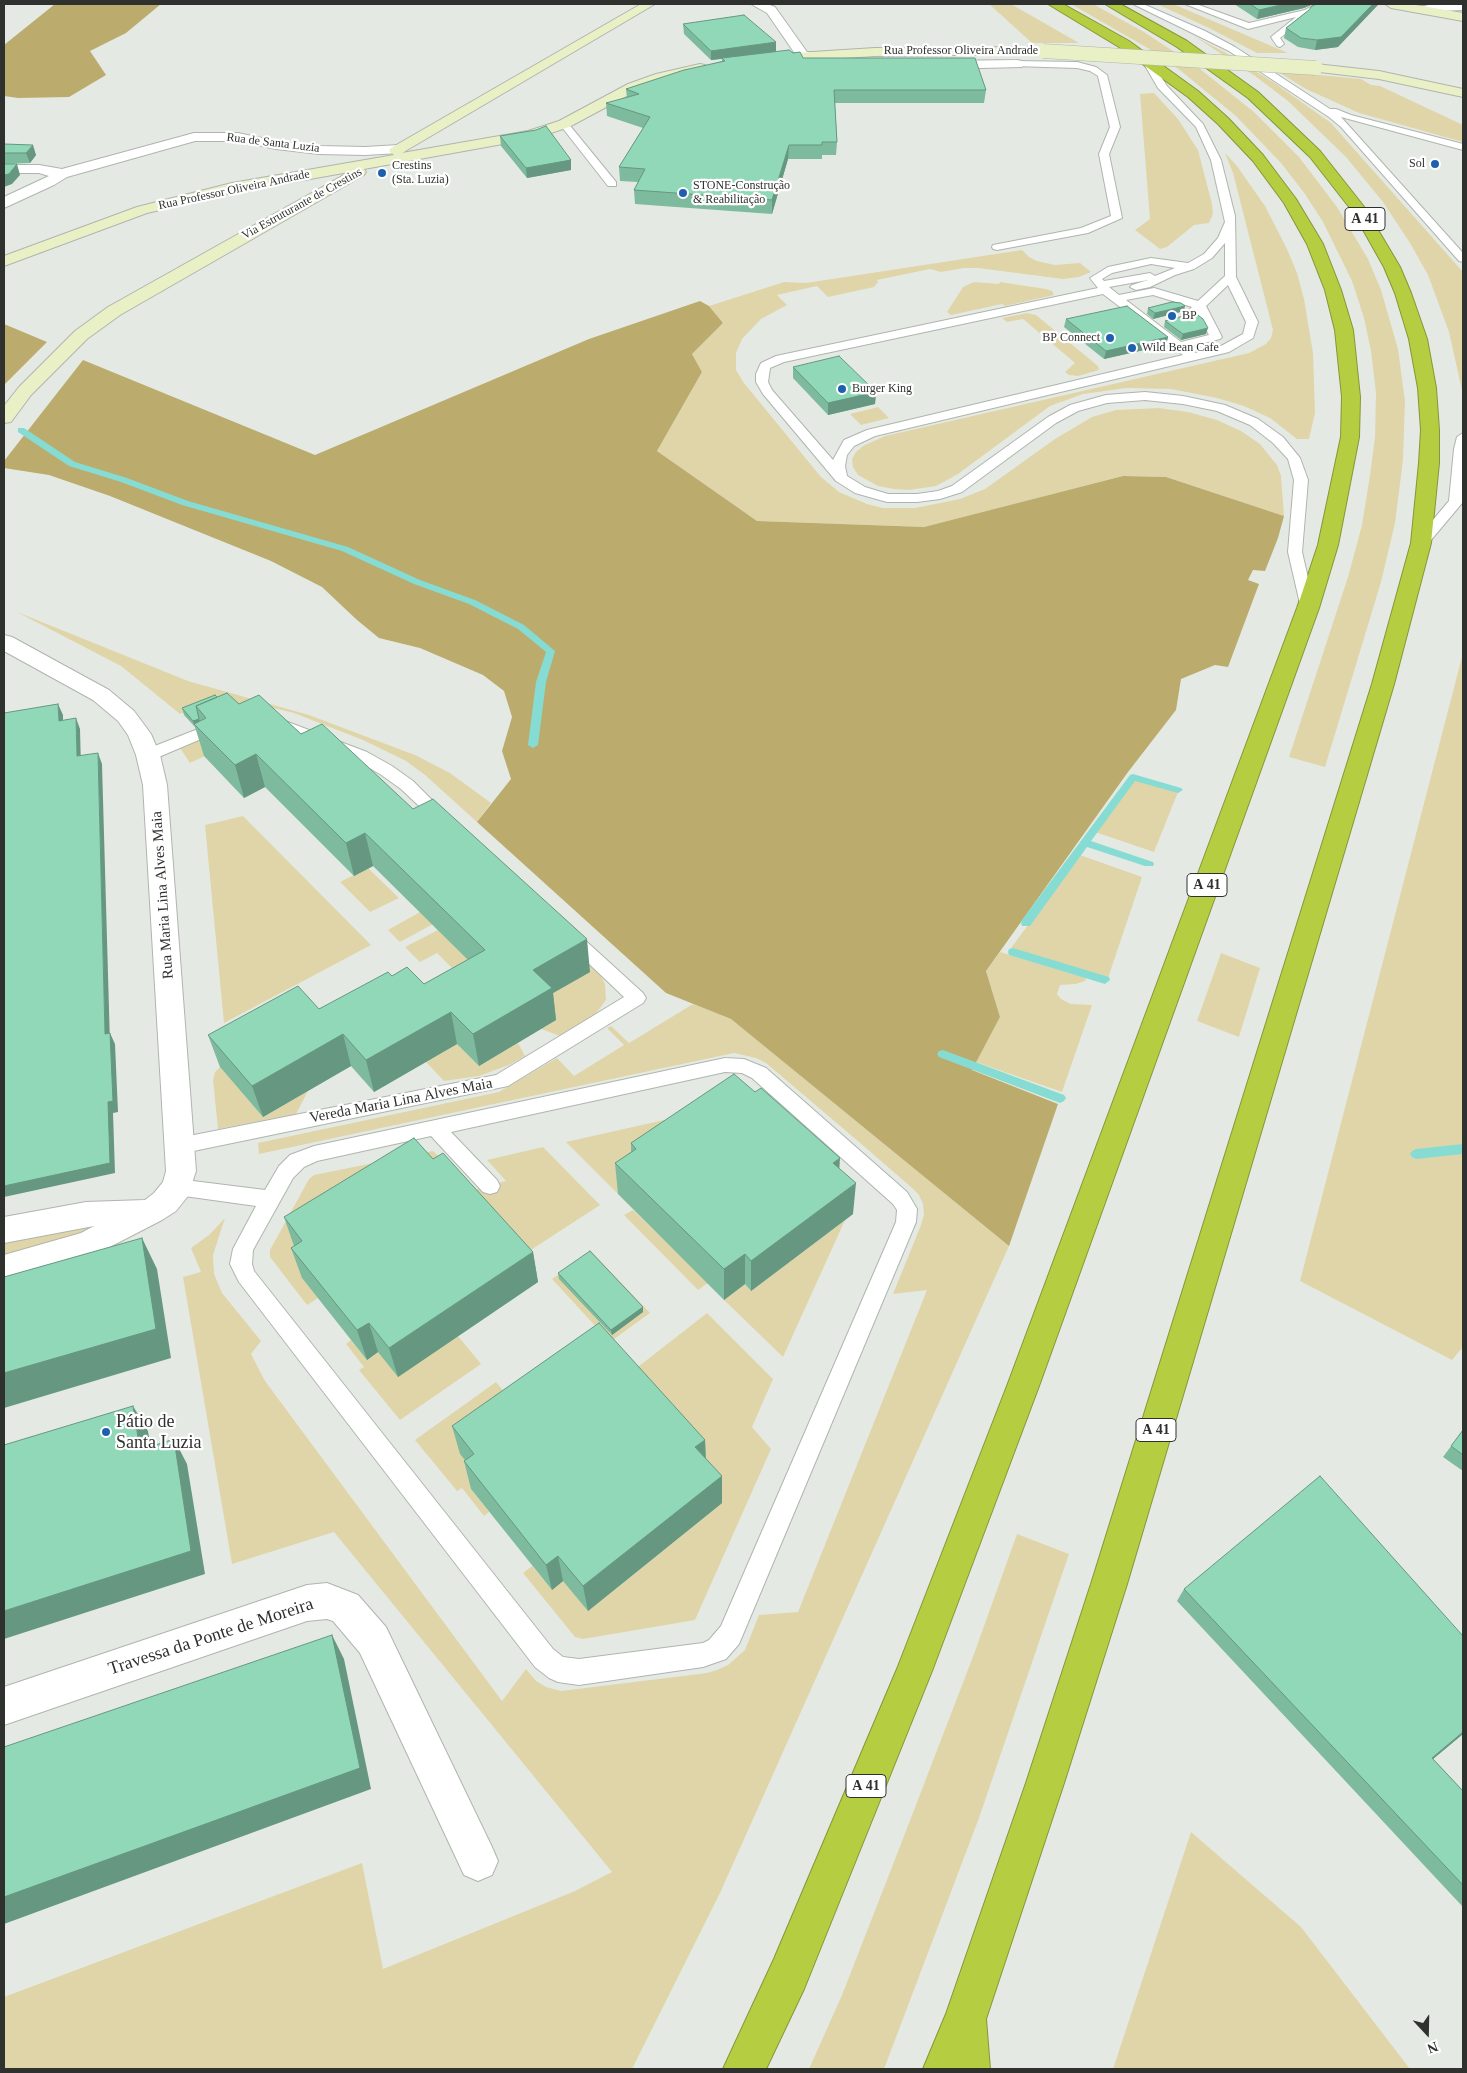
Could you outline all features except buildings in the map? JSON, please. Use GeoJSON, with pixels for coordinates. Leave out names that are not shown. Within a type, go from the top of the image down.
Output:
{"type":"FeatureCollection","features":[{"type":"Feature","properties":{"kind":"highway","name":"A 41"},"geometry":{"type":"LineString","coordinates":[[744,2069],[789,1974],[914,1671],[1026,1376],[1308,608],[1328,544],[1342,486],[1350,437],[1351,397],[1348,358],[1344,330],[1333,290],[1315,244],[1304,223],[1269,171],[1223,121],[1193,94],[1144,57],[1054,4]]}},
{"type":"Feature","properties":{"kind":"highway","name":"A 41"},"geometry":{"type":"LineString","coordinates":[[944,2069],[966,2016],[1045,1783],[1109,1584],[1383,684],[1421,543],[1429,463],[1430,430],[1427,388],[1418,339],[1406,300],[1392,267],[1374,233],[1331,172],[1300,138],[1273,113],[1232,79],[1182,44],[1111,4]]}},
{"type":"Feature","properties":{"kind":"highway"},"geometry":{"type":"LineString","coordinates":[[966,2016],[969,2069]]}},
{"type":"Feature","properties":{"kind":"street","name":"Via Estruturante de Crestins"},"geometry":{"type":"LineString","coordinates":[[4,418],[25,391],[66,349],[87,330],[114,311],[378,162],[649,4]]}},
{"type":"Feature","properties":{"kind":"street"},"geometry":{"type":"LineString","coordinates":[[757,4],[771,10],[804,55],[865,65],[1017,64]]}},
{"type":"Feature","properties":{"kind":"street"},"geometry":{"type":"LineString","coordinates":[[1391,4],[1463,18]]}},
{"type":"Feature","properties":{"kind":"street"},"geometry":{"type":"LineString","coordinates":[[1425,10],[1434,7],[1463,6]]}},
{"type":"Feature","properties":{"kind":"street","name":"Rua Professor Oliveira Andrade"},"geometry":{"type":"LineString","coordinates":[[749,61],[804,55],[971,50],[1043,51],[1316,68],[1379,75],[1463,94]]}},
{"type":"Feature","properties":{"kind":"street","name":"Rua Professor Oliveira Andrade"},"geometry":{"type":"LineString","coordinates":[[4,261],[142,210],[232,188],[531,134],[564,124],[633,88],[661,77],[712,66]]}},
{"type":"Feature","properties":{"kind":"street"},"geometry":{"type":"LineString","coordinates":[[433,130],[450,142],[472,144]]}},
{"type":"Feature","properties":{"kind":"street","name":"Rua de Santa Luzia"},"geometry":{"type":"LineString","coordinates":[[4,203],[62,174],[194,137],[238,137],[276,145],[319,150],[365,151],[399,149]]}},
{"type":"Feature","properties":{"kind":"street","name":"Rua Professor Oliveira Andrade"},"geometry":{"type":"LineString","coordinates":[[399,149],[472,144]]}},
{"type":"Feature","properties":{"kind":"street","name":"Rua de Santa Luzia"},"geometry":{"type":"LineString","coordinates":[[4,169],[39,169],[62,174]]}},
{"type":"Feature","properties":{"kind":"street","name":"Rua Maria Lina Alves Maia"},"geometry":{"type":"LineString","coordinates":[[4,642],[101,695],[126,716],[139,734],[148,755],[156,785],[180,1146],[181,1171],[177,1187]]}},
{"type":"Feature","properties":{"kind":"street"},"geometry":{"type":"LineString","coordinates":[[4,1268],[89,1243],[151,1211],[165,1202],[177,1187]]}},
{"type":"Feature","properties":{"kind":"street"},"geometry":{"type":"LineString","coordinates":[[4,1230],[86,1214],[151,1211]]}},
{"type":"Feature","properties":{"kind":"street","name":"Travessa da Ponte de Moreira"},"geometry":{"type":"LineString","coordinates":[[4,1706],[307,1603],[327,1601],[345,1606],[373,1640],[478,1861]]}},
{"type":"Feature","properties":{"kind":"lane"},"geometry":{"type":"LineString","coordinates":[[1137,4],[1202,33],[1232,49],[1320,106],[1344,125],[1463,259]]}},
{"type":"Feature","properties":{"kind":"lane"},"geometry":{"type":"LineString","coordinates":[[1189,4],[1248,26],[1308,12]]}},
{"type":"Feature","properties":{"kind":"lane"},"geometry":{"type":"LineString","coordinates":[[1280,44],[1275,37],[1321,4]]}},
{"type":"Feature","properties":{"kind":"lane"},"geometry":{"type":"LineString","coordinates":[[841,478],[838,466],[840,455],[849,443],[871,433],[1225,349],[1240,343],[1249,336],[1252,322],[1230,277],[1230,216],[1216,160],[1200,126],[1164,88],[1144,57]]}},
{"type":"Feature","properties":{"kind":"lane"},"geometry":{"type":"LineString","coordinates":[[997,247],[1084,231],[1118,218],[1104,154],[1115,127],[1102,75],[1093,69],[1077,66],[1017,64]]}},
{"type":"Feature","properties":{"kind":"lane"},"geometry":{"type":"LineString","coordinates":[[1320,106],[1348,117],[1463,147]]}},
{"type":"Feature","properties":{"kind":"lane"},"geometry":{"type":"LineString","coordinates":[[564,124],[612,184]]}},
{"type":"Feature","properties":{"kind":"lane"},"geometry":{"type":"LineString","coordinates":[[1138,310],[1146,285],[1171,273],[1190,267],[1208,256],[1223,239],[1230,216]]}},
{"type":"Feature","properties":{"kind":"lane"},"geometry":{"type":"LineString","coordinates":[[1138,310],[1140,272],[1190,267]]}},
{"type":"Feature","properties":{"kind":"lane"},"geometry":{"type":"LineString","coordinates":[[1200,306],[1197,323],[1180,318],[1200,306],[1230,277]]}},
{"type":"Feature","properties":{"kind":"lane"},"geometry":{"type":"LineString","coordinates":[[1138,310],[1163,298],[1200,306]]}},
{"type":"Feature","properties":{"kind":"lane"},"geometry":{"type":"LineString","coordinates":[[1200,306],[1171,303],[1138,310],[771,362],[765,366],[762,382],[767,391],[841,478],[860,490],[887,498],[918,498],[940,495],[957,489],[975,478],[1052,420],[1074,408],[1106,399],[1145,396],[1183,400],[1221,408],[1254,422],[1278,440],[1294,458],[1301,480],[1295,552],[1308,608]]}},
{"type":"Feature","properties":{"kind":"lane"},"geometry":{"type":"LineString","coordinates":[[1138,310],[1206,329],[1200,306]]}},
{"type":"Feature","properties":{"kind":"lane"},"geometry":{"type":"LineString","coordinates":[[1178,346],[1216,337],[1200,306]]}},
{"type":"Feature","properties":{"kind":"lane"},"geometry":{"type":"LineString","coordinates":[[1138,310],[1193,357]]}},
{"type":"Feature","properties":{"kind":"lane"},"geometry":{"type":"LineString","coordinates":[[1421,543],[1456,502],[1460,449],[1463,437]]}},
{"type":"Feature","properties":{"kind":"lane"},"geometry":{"type":"LineString","coordinates":[[148,755],[243,719],[267,719],[361,756],[386,770],[407,785],[457,832]]}},
{"type":"Feature","properties":{"kind":"lane","name":"Vereda Maria Lina Alves Maia"},"geometry":{"type":"LineString","coordinates":[[180,1146],[501,1081],[637,998],[558,925]]}},
{"type":"Feature","properties":{"kind":"lane"},"geometry":{"type":"LineString","coordinates":[[725,1065],[744,1066],[759,1073],[900,1198],[907,1209],[906,1222],[730,1635],[717,1650],[703,1655],[579,1672],[558,1670],[544,1658],[246,1276],[241,1264],[243,1249],[270,1199],[286,1172],[297,1161],[314,1154],[725,1065]]}},
{"type":"Feature","properties":{"kind":"lane"},"geometry":{"type":"LineString","coordinates":[[435,1128],[490,1186]]}},
{"type":"Feature","properties":{"kind":"lane"},"geometry":{"type":"LineString","coordinates":[[177,1187],[270,1199]]}},
{"type":"Feature","properties":{"kind":"shaded area"},"geometry":{"type":"Polygon","coordinates":[[[55,4],[161,4],[126,33],[90,51],[106,75],[69,97],[18,98],[4,96],[4,45],[55,4]]]}},
{"type":"Feature","properties":{"kind":"shaded area"},"geometry":{"type":"Polygon","coordinates":[[[989,4],[1011,4],[1079,43],[1032,43],[989,4]]]}},
{"type":"Feature","properties":{"kind":"shaded area"},"geometry":{"type":"Polygon","coordinates":[[[1071,4],[1093,4],[1144,32],[1200,69],[1254,112],[1299,157],[1337,207],[1368,259],[1381,290],[1398,349],[1405,401],[1403,460],[1395,523],[1381,582],[1325,767],[1289,757],[1348,577],[1362,525],[1370,475],[1375,437],[1376,393],[1371,351],[1364,318],[1352,281],[1323,222],[1305,194],[1281,163],[1236,116],[1181,71],[1151,50],[1071,4]]]}},
{"type":"Feature","properties":{"kind":"shaded area"},"geometry":{"type":"Polygon","coordinates":[[[1157,4],[1173,4],[1288,53],[1257,53],[1157,4]]]}},
{"type":"Feature","properties":{"kind":"shaded area"},"geometry":{"type":"Polygon","coordinates":[[[1194,36],[1228,54],[1276,84],[1331,123],[1463,272],[1463,395],[1449,332],[1428,275],[1383,202],[1346,157],[1288,101],[1255,76],[1194,36]]]}},
{"type":"Feature","properties":{"kind":"shaded area"},"geometry":{"type":"Polygon","coordinates":[[[1277,71],[1361,79],[1371,85],[1380,86],[1463,125],[1463,142],[1359,113],[1306,89],[1277,71]]]}},
{"type":"Feature","properties":{"kind":"shaded area"},"geometry":{"type":"Polygon","coordinates":[[[1154,93],[1178,119],[1198,150],[1213,214],[1209,223],[1194,225],[1167,247],[1160,249],[1135,230],[1150,219],[1140,94],[1154,93]]]}},
{"type":"Feature","properties":{"kind":"shaded area"},"geometry":{"type":"Polygon","coordinates":[[[1225,153],[1237,166],[1265,206],[1297,273],[1304,299],[1313,353],[1315,413],[1309,439],[1297,439],[1270,418],[1244,406],[1217,398],[1171,389],[1126,388],[1083,394],[1050,406],[958,474],[936,486],[909,490],[894,489],[878,486],[858,475],[853,467],[852,459],[856,452],[863,446],[885,436],[1249,353],[1266,344],[1271,338],[1273,330],[1233,173],[1225,153]]]}},
{"type":"Feature","properties":{"kind":"shaded area"},"geometry":{"type":"Polygon","coordinates":[[[1022,250],[1029,257],[1037,261],[1055,265],[1080,263],[1091,272],[1079,277],[1063,279],[978,268],[964,268],[941,272],[930,269],[877,280],[878,282],[874,287],[828,297],[817,286],[777,295],[787,305],[761,319],[742,339],[736,353],[736,370],[744,383],[821,477],[839,492],[867,504],[883,508],[915,508],[960,499],[985,489],[1055,439],[1092,417],[1116,410],[1159,408],[1188,412],[1217,420],[1241,431],[1260,444],[1277,465],[1281,476],[1284,516],[1166,477],[1123,476],[924,527],[757,521],[657,451],[702,372],[692,354],[723,323],[709,306],[784,282],[806,283],[1022,250]]]}},
{"type":"Feature","properties":{"kind":"shaded area"},"geometry":{"type":"Polygon","coordinates":[[[974,282],[999,284],[1000,282],[1046,289],[1052,291],[1054,295],[951,315],[947,312],[963,287],[974,282]]]}},
{"type":"Feature","properties":{"kind":"shaded area"},"geometry":{"type":"Polygon","coordinates":[[[700,301],[709,306],[723,323],[692,354],[702,372],[657,451],[757,521],[924,527],[1123,476],[1166,477],[1284,516],[1278,538],[1265,571],[1253,570],[1248,580],[1259,584],[1228,667],[1215,665],[1181,679],[1176,710],[1128,772],[986,971],[1000,1017],[972,1070],[1058,1104],[1009,1246],[731,1019],[666,993],[477,822],[511,779],[502,751],[512,717],[504,691],[483,675],[420,648],[379,638],[322,587],[271,561],[110,496],[49,475],[4,468],[4,461],[83,360],[315,455],[589,339],[700,301]]]}},
{"type":"Feature","properties":{"kind":"shaded area"},"geometry":{"type":"Polygon","coordinates":[[[1027,313],[1036,315],[1098,366],[1099,370],[1078,376],[1069,375],[1065,372],[1075,363],[1023,319],[1007,322],[1002,318],[1027,313]]]}},
{"type":"Feature","properties":{"kind":"shaded area"},"geometry":{"type":"Polygon","coordinates":[[[4,324],[47,342],[4,385],[4,324]]]}},
{"type":"Feature","properties":{"kind":"shaded area"},"geometry":{"type":"Polygon","coordinates":[[[878,407],[889,418],[861,425],[850,414],[878,407]]]}},
{"type":"Feature","properties":{"kind":"shaded area"},"geometry":{"type":"Polygon","coordinates":[[[17,612],[188,681],[309,715],[415,755],[450,773],[491,803],[477,822],[425,775],[406,761],[363,740],[294,713],[265,706],[237,709],[218,697],[180,714],[121,666],[17,612]]]}},
{"type":"Feature","properties":{"kind":"shaded area"},"geometry":{"type":"Polygon","coordinates":[[[1463,653],[1463,1347],[1452,1360],[1300,1281],[1463,653]]]}},
{"type":"Feature","properties":{"kind":"shaded area"},"geometry":{"type":"Polygon","coordinates":[[[229,727],[267,727],[190,763],[180,748],[229,727]]]}},
{"type":"Feature","properties":{"kind":"shaded area"},"geometry":{"type":"Polygon","coordinates":[[[1135,779],[1178,792],[1154,852],[1095,832],[1135,779]]]}},
{"type":"Feature","properties":{"kind":"shaded area"},"geometry":{"type":"Polygon","coordinates":[[[243,816],[371,945],[224,1023],[205,825],[243,816]]]}},
{"type":"Feature","properties":{"kind":"shaded area"},"geometry":{"type":"Polygon","coordinates":[[[1080,855],[1142,877],[1108,978],[1011,948],[1080,855]]]}},
{"type":"Feature","properties":{"kind":"shaded area"},"geometry":{"type":"Polygon","coordinates":[[[368,868],[399,898],[370,912],[340,882],[368,868]]]}},
{"type":"Feature","properties":{"kind":"shaded area"},"geometry":{"type":"Polygon","coordinates":[[[420,912],[433,924],[400,942],[388,930],[420,912]]]}},
{"type":"Feature","properties":{"kind":"shaded area"},"geometry":{"type":"Polygon","coordinates":[[[438,930],[470,962],[455,971],[437,953],[420,962],[405,947],[438,930]]]}},
{"type":"Feature","properties":{"kind":"shaded area"},"geometry":{"type":"Polygon","coordinates":[[[569,945],[601,976],[605,984],[606,1000],[594,1016],[560,1036],[541,1029],[556,1020],[538,1002],[569,945]]]}},
{"type":"Feature","properties":{"kind":"shaded area"},"geometry":{"type":"Polygon","coordinates":[[[1000,952],[1086,978],[1085,981],[1076,984],[1060,985],[1057,994],[1061,999],[1071,1004],[1092,1005],[1062,1092],[976,1062],[1000,1017],[986,971],[1000,952]]]}},
{"type":"Feature","properties":{"kind":"shaded area"},"geometry":{"type":"Polygon","coordinates":[[[1221,953],[1260,968],[1239,1037],[1197,1021],[1221,953]]]}},
{"type":"Feature","properties":{"kind":"shaded area"},"geometry":{"type":"Polygon","coordinates":[[[693,1004],[731,1019],[1009,1246],[720,1893],[632,2069],[4,2069],[4,1997],[362,1863],[383,1969],[575,1891],[612,1872],[334,1532],[232,1564],[183,1277],[201,1272],[191,1248],[209,1235],[225,1218],[213,1255],[214,1274],[222,1293],[261,1341],[251,1354],[265,1381],[502,1701],[526,1669],[536,1681],[546,1687],[561,1691],[707,1673],[717,1670],[728,1665],[745,1650],[759,1615],[798,1612],[927,1290],[893,1294],[921,1225],[924,1215],[923,1204],[919,1195],[911,1187],[859,1142],[766,1063],[756,1058],[734,1053],[259,1154],[258,1143],[499,1092],[557,1058],[574,1076],[624,1045],[607,1028],[611,1026],[629,1043],[693,1004]]]}},
{"type":"Feature","properties":{"kind":"shaded area"},"geometry":{"type":"Polygon","coordinates":[[[518,1043],[525,1056],[509,1065],[479,1076],[444,1081],[426,1062],[457,1044],[479,1066],[518,1043]]]}},
{"type":"Feature","properties":{"kind":"shaded area"},"geometry":{"type":"Polygon","coordinates":[[[220,1067],[263,1117],[308,1091],[296,1114],[218,1129],[213,1080],[215,1072],[220,1067]]]}},
{"type":"Feature","properties":{"kind":"shaded area"},"geometry":{"type":"Polygon","coordinates":[[[713,1109],[639,1180],[618,1194],[566,1142],[713,1109]]]}},
{"type":"Feature","properties":{"kind":"shaded area"},"geometry":{"type":"Polygon","coordinates":[[[543,1147],[600,1205],[517,1259],[303,1278],[318,1298],[307,1305],[270,1257],[270,1250],[309,1179],[314,1175],[433,1151],[473,1190],[506,1181],[487,1160],[543,1147]]]}},
{"type":"Feature","properties":{"kind":"shaded area"},"geometry":{"type":"Polygon","coordinates":[[[633,1210],[708,1283],[698,1290],[624,1215],[633,1210]]]}},
{"type":"Feature","properties":{"kind":"shaded area"},"geometry":{"type":"Polygon","coordinates":[[[845,1220],[783,1357],[724,1300],[745,1284],[751,1291],[845,1220]]]}},
{"type":"Feature","properties":{"kind":"shaded area"},"geometry":{"type":"Polygon","coordinates":[[[85,1225],[91,1229],[87,1234],[4,1257],[4,1241],[85,1225]]]}},
{"type":"Feature","properties":{"kind":"shaded area"},"geometry":{"type":"Polygon","coordinates":[[[591,1251],[650,1313],[610,1342],[552,1279],[591,1251]]]}},
{"type":"Feature","properties":{"kind":"shaded area"},"geometry":{"type":"Polygon","coordinates":[[[707,1313],[773,1379],[752,1427],[771,1449],[695,1620],[583,1639],[575,1637],[523,1573],[532,1566],[552,1590],[625,1377],[707,1313]]]}},
{"type":"Feature","properties":{"kind":"shaded area"},"geometry":{"type":"Polygon","coordinates":[[[458,1336],[481,1364],[400,1420],[359,1370],[364,1367],[346,1344],[351,1340],[367,1360],[378,1352],[458,1336]]]}},
{"type":"Feature","properties":{"kind":"shaded area"},"geometry":{"type":"Polygon","coordinates":[[[496,1382],[520,1411],[481,1481],[471,1489],[489,1512],[484,1516],[462,1488],[457,1491],[415,1440],[496,1382]]]}},
{"type":"Feature","properties":{"kind":"shaded area"},"geometry":{"type":"Polygon","coordinates":[[[1017,1534],[1069,1554],[979,1818],[884,2069],[809,2069],[842,1995],[899,1849],[974,1654],[1017,1534]]]}},
{"type":"Feature","properties":{"kind":"shaded area"},"geometry":{"type":"Polygon","coordinates":[[[1191,1832],[1301,1927],[1410,2069],[1113,2069],[1191,1832]]]}},
{"type":"Feature","properties":{"kind":"waterway"},"geometry":{"type":"LineString","coordinates":[[21,430],[72,464],[124,480],[185,503],[345,549],[417,582],[472,602],[521,627],[551,651],[541,682],[533,745]]}},
{"type":"Feature","properties":{"kind":"waterway"},"geometry":{"type":"LineString","coordinates":[[1026,923],[1133,777],[1178,790]]}},
{"type":"Feature","properties":{"kind":"waterway"},"geometry":{"type":"LineString","coordinates":[[1085,843],[1149,864]]}},
{"type":"Feature","properties":{"kind":"waterway"},"geometry":{"type":"LineString","coordinates":[[1013,952],[1105,980]]}},
{"type":"Feature","properties":{"kind":"waterway"},"geometry":{"type":"LineString","coordinates":[[943,1054],[1060,1098]]}},
{"type":"Feature","properties":{"kind":"waterway"},"geometry":{"type":"LineString","coordinates":[[1416,1154],[1463,1149]]}},
{"type":"Feature","properties":{"kind":"place","name":"Sol"},"geometry":{"type":"Point","coordinates":[1435,164]}},
{"type":"Feature","properties":{"kind":"place","name":"Crestins (Sta. Luzia)"},"geometry":{"type":"Point","coordinates":[382,173]}},
{"type":"Feature","properties":{"kind":"place","name":"STONE-Construção & Reabilitação"},"geometry":{"type":"Point","coordinates":[683,193]}},
{"type":"Feature","properties":{"kind":"place","name":"BP"},"geometry":{"type":"Point","coordinates":[1172,316]}},
{"type":"Feature","properties":{"kind":"place","name":"BP Connect"},"geometry":{"type":"Point","coordinates":[1110,338]}},
{"type":"Feature","properties":{"kind":"place","name":"Wild Bean Cafe"},"geometry":{"type":"Point","coordinates":[1132,348]}},
{"type":"Feature","properties":{"kind":"place","name":"Burger King"},"geometry":{"type":"Point","coordinates":[842,389]}},
{"type":"Feature","properties":{"kind":"place","name":"Pátio de Santa Luzia"},"geometry":{"type":"Point","coordinates":[106,1432]}}]}
